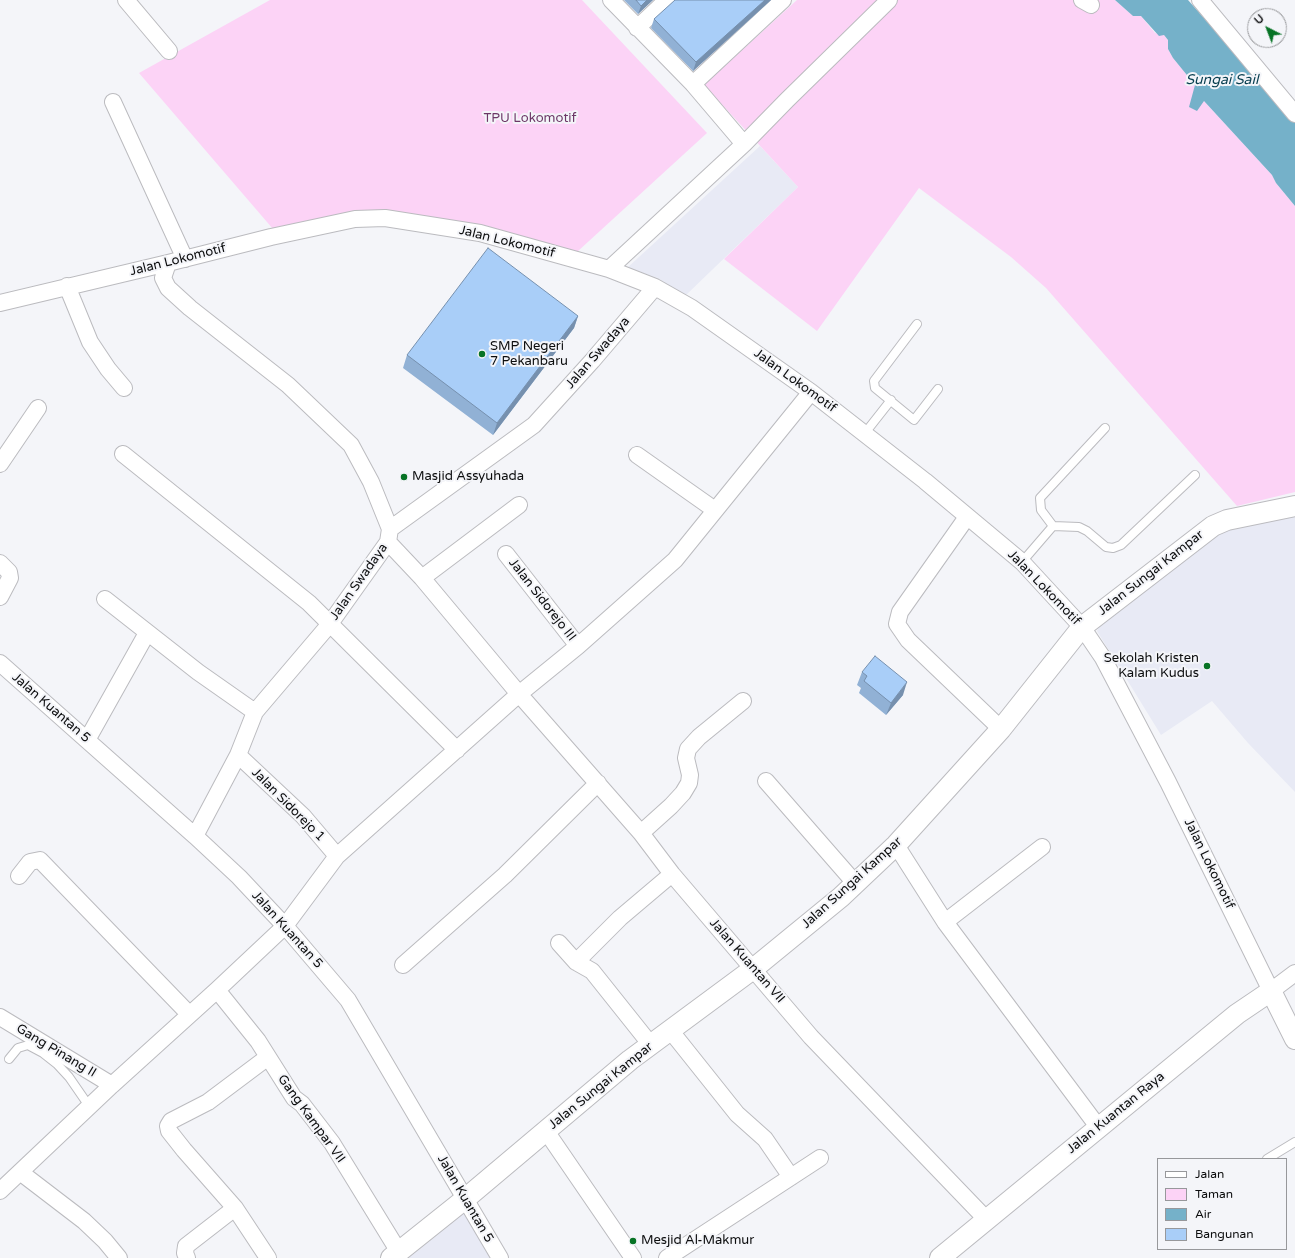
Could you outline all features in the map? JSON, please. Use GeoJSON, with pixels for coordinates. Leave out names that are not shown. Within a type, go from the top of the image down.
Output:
{"type":"FeatureCollection","features":[{"type":"Feature","properties":{"kind":"street"},"geometry":{"type":"LineString","coordinates":[[126,0],[169,51]]}},
{"type":"Feature","properties":{"kind":"street"},"geometry":{"type":"LineString","coordinates":[[611,0],[693,84],[744,144]]}},
{"type":"Feature","properties":{"kind":"street"},"geometry":{"type":"LineString","coordinates":[[637,28],[667,0]]}},
{"type":"Feature","properties":{"kind":"street"},"geometry":{"type":"LineString","coordinates":[[693,84],[783,0]]}},
{"type":"Feature","properties":{"kind":"street"},"geometry":{"type":"LineString","coordinates":[[609,269],[744,144],[889,0]]}},
{"type":"Feature","properties":{"kind":"street"},"geometry":{"type":"LineString","coordinates":[[1200,0],[1293,110]]}},
{"type":"Feature","properties":{"kind":"street"},"geometry":{"type":"LineString","coordinates":[[113,102],[185,259]]}},
{"type":"Feature","properties":{"kind":"street","name":"Jalan Lokomotif"},"geometry":{"type":"LineString","coordinates":[[0,303],[185,259],[271,236],[355,220],[385,218],[480,233],[609,269],[655,286],[692,308],[811,392],[865,434],[1022,562],[1082,626],[1103,658],[1157,761],[1295,1039]]}},
{"type":"Feature","properties":{"kind":"street"},"geometry":{"type":"LineString","coordinates":[[168,263],[163,278],[168,288],[190,308],[288,385],[351,445],[371,482],[389,536]]}},
{"type":"Feature","properties":{"kind":"street"},"geometry":{"type":"LineString","coordinates":[[67,286],[90,342],[108,369],[124,388]]}},
{"type":"Feature","properties":{"kind":"street","name":"Jalan Swadaya"},"geometry":{"type":"LineString","coordinates":[[195,836],[238,755],[255,712],[329,625],[389,536],[534,425],[592,361],[655,286]]}},
{"type":"Feature","properties":{"kind":"street"},"geometry":{"type":"LineString","coordinates":[[0,1191],[112,1085],[285,926],[338,856],[519,694],[578,646],[675,560],[811,392]]}},
{"type":"Feature","properties":{"kind":"street"},"geometry":{"type":"LineString","coordinates":[[0,464],[38,408]]}},
{"type":"Feature","properties":{"kind":"street"},"geometry":{"type":"LineString","coordinates":[[123,454],[309,603],[329,625],[456,750]]}},
{"type":"Feature","properties":{"kind":"street"},"geometry":{"type":"LineString","coordinates":[[637,455],[715,510]]}},
{"type":"Feature","properties":{"kind":"street"},"geometry":{"type":"LineString","coordinates":[[422,578],[519,505]]}},
{"type":"Feature","properties":{"kind":"street","name":"Jalan Sungai Kampar"},"geometry":{"type":"LineString","coordinates":[[395,1255],[465,1199],[630,1060],[753,969],[856,883],[896,845],[1001,729],[1082,626],[1213,526],[1227,520],[1295,506]]}},
{"type":"Feature","properties":{"kind":"street"},"geometry":{"type":"LineString","coordinates":[[967,517],[900,612],[897,624],[908,640],[1001,729]]}},
{"type":"Feature","properties":{"kind":"street","name":"Jalan Kuantan VII"},"geometry":{"type":"LineString","coordinates":[[389,536],[422,578],[519,694],[641,833],[672,874],[811,1037],[986,1219]]}},
{"type":"Feature","properties":{"kind":"street","name":"Jalan Sidorejo III"},"geometry":{"type":"LineString","coordinates":[[506,554],[578,646]]}},
{"type":"Feature","properties":{"kind":"street"},"geometry":{"type":"LineString","coordinates":[[0,563],[9,572],[10,578],[0,597]]}},
{"type":"Feature","properties":{"kind":"street"},"geometry":{"type":"LineString","coordinates":[[105,599],[198,672],[255,712]]}},
{"type":"Feature","properties":{"kind":"street"},"geometry":{"type":"LineString","coordinates":[[87,740],[147,633]]}},
{"type":"Feature","properties":{"kind":"street","name":"Jalan Kuantan 5"},"geometry":{"type":"LineString","coordinates":[[0,663],[195,836],[238,877],[285,926],[352,1005],[500,1258]]}},
{"type":"Feature","properties":{"kind":"street"},"geometry":{"type":"LineString","coordinates":[[641,833],[671,806],[683,793],[689,783],[690,775],[686,758],[688,749],[699,737],[743,700]]}},
{"type":"Feature","properties":{"kind":"street","name":"Jalan Sidorejo 1"},"geometry":{"type":"LineString","coordinates":[[238,755],[303,816],[338,856]]}},
{"type":"Feature","properties":{"kind":"street"},"geometry":{"type":"LineString","coordinates":[[766,781],[856,883]]}},
{"type":"Feature","properties":{"kind":"street"},"geometry":{"type":"LineString","coordinates":[[403,965],[505,875],[598,784]]}},
{"type":"Feature","properties":{"kind":"street"},"geometry":{"type":"LineString","coordinates":[[896,845],[945,922],[1099,1128]]}},
{"type":"Feature","properties":{"kind":"street"},"geometry":{"type":"LineString","coordinates":[[945,922],[1042,847]]}},
{"type":"Feature","properties":{"kind":"street"},"geometry":{"type":"LineString","coordinates":[[19,876],[30,862],[40,860],[189,1014]]}},
{"type":"Feature","properties":{"kind":"street"},"geometry":{"type":"LineString","coordinates":[[576,962],[620,918],[672,874]]}},
{"type":"Feature","properties":{"kind":"street"},"geometry":{"type":"LineString","coordinates":[[559,943],[576,962],[592,971],[651,1045]]}},
{"type":"Feature","properties":{"kind":"street","name":"Jalan Kuantan Raya"},"geometry":{"type":"LineString","coordinates":[[940,1258],[1237,1014],[1295,973]]}},
{"type":"Feature","properties":{"kind":"street","name":"Gang Kampar VII"},"geometry":{"type":"LineString","coordinates":[[217,990],[268,1057],[294,1098],[302,1104],[332,1143],[395,1255]]}},
{"type":"Feature","properties":{"kind":"street","name":"Gang Pinang II"},"geometry":{"type":"LineString","coordinates":[[0,1017],[112,1085]]}},
{"type":"Feature","properties":{"kind":"street"},"geometry":{"type":"LineString","coordinates":[[670,1030],[737,1114],[765,1139],[791,1177]]}},
{"type":"Feature","properties":{"kind":"street"},"geometry":{"type":"LineString","coordinates":[[268,1057],[208,1102],[171,1121],[168,1126],[169,1131],[184,1150],[235,1208],[268,1258]]}},
{"type":"Feature","properties":{"kind":"street"},"geometry":{"type":"LineString","coordinates":[[546,1131],[633,1258]]}},
{"type":"Feature","properties":{"kind":"street"},"geometry":{"type":"LineString","coordinates":[[667,1258],[820,1158]]}},
{"type":"Feature","properties":{"kind":"street"},"geometry":{"type":"LineString","coordinates":[[20,1172],[84,1221],[105,1241],[119,1258]]}},
{"type":"Feature","properties":{"kind":"street"},"geometry":{"type":"LineString","coordinates":[[187,1258],[185,1253],[186,1246],[235,1208]]}},
{"type":"Feature","properties":{"kind":"lane"},"geometry":{"type":"LineString","coordinates":[[917,324],[874,380],[875,388],[914,420],[938,389]]}},
{"type":"Feature","properties":{"kind":"lane"},"geometry":{"type":"LineString","coordinates":[[865,434],[891,400]]}},
{"type":"Feature","properties":{"kind":"lane"},"geometry":{"type":"LineString","coordinates":[[1105,428],[1040,498],[1040,510],[1053,526],[1079,527],[1087,530],[1106,546],[1113,548],[1121,545],[1195,475]]}},
{"type":"Feature","properties":{"kind":"lane"},"geometry":{"type":"LineString","coordinates":[[1022,562],[1053,526]]}},
{"type":"Feature","properties":{"kind":"lane"},"geometry":{"type":"LineString","coordinates":[[8,1059],[18,1048],[28,1045],[43,1053],[65,1073],[90,1106]]}},
{"type":"Feature","properties":{"kind":"lane"},"geometry":{"type":"LineString","coordinates":[[1268,1158],[1295,1142]]}},
{"type":"Feature","properties":{"kind":"shaded area"},"geometry":{"type":"Polygon","coordinates":[[[760,146],[798,187],[684,297],[658,278],[627,268],[760,146]]]}},
{"type":"Feature","properties":{"kind":"shaded area","name":"Sekolah Kristen Kalam Kudus"},"geometry":{"type":"Polygon","coordinates":[[[1295,516],[1295,792],[1248,743],[1212,701],[1161,735],[1097,631],[1104,616],[1226,524],[1295,516]]]}},
{"type":"Feature","properties":{"kind":"shaded area"},"geometry":{"type":"Polygon","coordinates":[[[464,1212],[491,1258],[404,1258],[464,1212]]]}},
{"type":"Feature","properties":{"kind":"green space","name":"TPU Lokomotif"},"geometry":{"type":"Polygon","coordinates":[[[270,0],[582,0],[707,133],[577,252],[375,213],[273,229],[139,73],[270,0]]]}},
{"type":"Feature","properties":{"kind":"green space"},"geometry":{"type":"Polygon","coordinates":[[[797,0],[1115,0],[1133,16],[1141,16],[1155,33],[1164,35],[1168,40],[1168,49],[1173,58],[1195,85],[1204,101],[1272,175],[1276,183],[1295,206],[1295,492],[1237,506],[1046,288],[1011,257],[919,188],[817,331],[724,259],[798,187],[704,85],[797,0]]]}},
{"type":"Feature","properties":{"kind":"water","name":"Sungai Sail"},"geometry":{"type":"Polygon","coordinates":[[[1115,0],[1188,0],[1295,121],[1295,206],[1276,183],[1272,175],[1204,101],[1197,111],[1189,107],[1195,85],[1173,58],[1168,49],[1168,40],[1164,35],[1159,36],[1141,16],[1133,16],[1115,0]]]}},
{"type":"Feature","properties":{"kind":"building"},"geometry":{"type":"Polygon","coordinates":[[[636,0],[647,0],[641,6],[636,0]]]}},
{"type":"Feature","properties":{"kind":"building"},"geometry":{"type":"Polygon","coordinates":[[[675,0],[765,0],[696,62],[654,19],[675,0]]]}},
{"type":"Feature","properties":{"kind":"building"},"geometry":{"type":"Polygon","coordinates":[[[488,248],[578,316],[497,423],[407,355],[488,248]]]}},
{"type":"Feature","properties":{"kind":"building"},"geometry":{"type":"Polygon","coordinates":[[[875,656],[907,682],[891,703],[864,681],[867,676],[862,672],[875,656]]]}},
{"type":"Feature","properties":{"kind":"place","name":"SMP Negeri 7 Pekanbaru"},"geometry":{"type":"Point","coordinates":[482,354]}},
{"type":"Feature","properties":{"kind":"place","name":"Masjid Assyuhada"},"geometry":{"type":"Point","coordinates":[404,477]}},
{"type":"Feature","properties":{"kind":"place","name":"Sekolah Kristen Kalam Kudus"},"geometry":{"type":"Point","coordinates":[1207,666]}},
{"type":"Feature","properties":{"kind":"place","name":"Mesjid Al-Makmur"},"geometry":{"type":"Point","coordinates":[633,1241]}}]}
